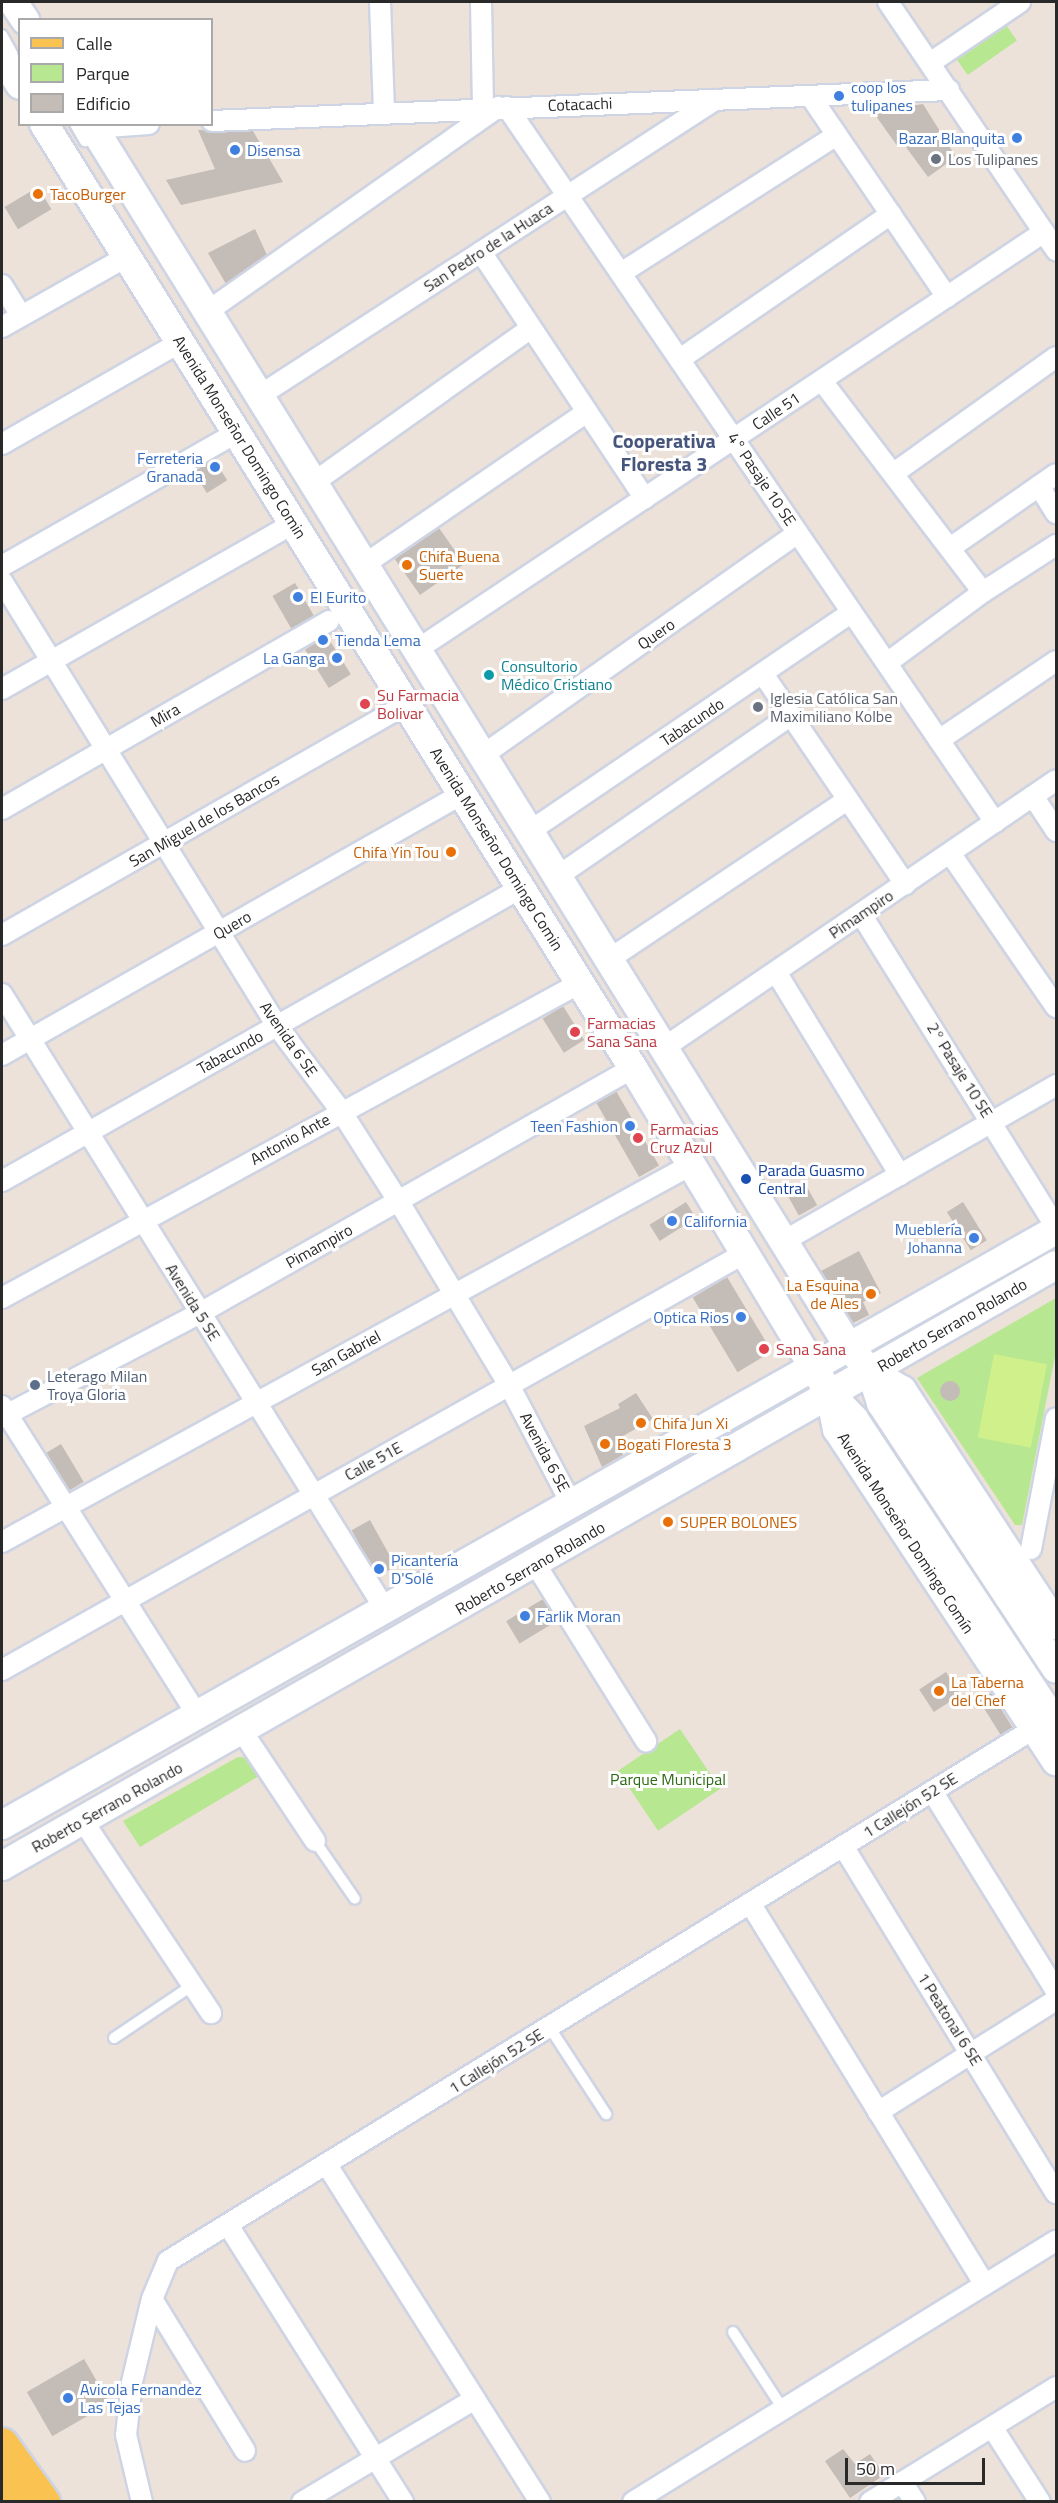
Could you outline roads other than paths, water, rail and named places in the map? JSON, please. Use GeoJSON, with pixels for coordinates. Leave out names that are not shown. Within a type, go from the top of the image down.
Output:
{"type":"FeatureCollection","features":[{"type":"Feature","properties":{"kind":"main road"},"geometry":{"type":"LineString","coordinates":[[14,2],[24,18]]}},
{"type":"Feature","properties":{"kind":"main road"},"geometry":{"type":"LineString","coordinates":[[2,56],[18,82]]}},
{"type":"Feature","properties":{"kind":"main road","name":"Avenida Monseñor Domingo Comin"},"geometry":{"type":"LineString","coordinates":[[45,126],[181,342],[248,409],[314,483],[611,958],[784,1241],[846,1364]]}},
{"type":"Feature","properties":{"kind":"main road","name":"Avenida Monseñor Domingo Comin"},"geometry":{"type":"LineString","coordinates":[[89,133],[208,311],[294,523],[633,1068],[745,1253],[846,1364]]}},
{"type":"Feature","properties":{"kind":"main road","name":"Roberto Serrano Rolando"},"geometry":{"type":"LineString","coordinates":[[2,1866],[536,1565],[831,1394],[846,1364],[1056,1229]]}},
{"type":"Feature","properties":{"kind":"main road","name":"Roberto Serrano Rolando"},"geometry":{"type":"LineString","coordinates":[[4,1818],[197,1715],[570,1501],[846,1364],[1056,1265]]}},
{"type":"Feature","properties":{"kind":"main road"},"geometry":{"type":"LineString","coordinates":[[846,1364],[902,1390],[1056,1625]]}},
{"type":"Feature","properties":{"kind":"main road"},"geometry":{"type":"LineString","coordinates":[[846,1364],[881,1403],[1056,1668]]}},
{"type":"Feature","properties":{"kind":"main road","name":"Avenida Monseñor Domingo Comin"},"geometry":{"type":"LineString","coordinates":[[831,1394],[846,1364]]}},
{"type":"Feature","properties":{"kind":"main road","name":"Avenida Monseñor Domingo Comín"},"geometry":{"type":"LineString","coordinates":[[831,1394],[854,1419],[1046,1726],[1056,1761]]}},
{"type":"Feature","properties":{"kind":"main road"},"geometry":{"type":"LineString","coordinates":[[2,2444],[44,2502]]}},
{"type":"Feature","properties":{"kind":"main road"},"geometry":{"type":"LineString","coordinates":[[2,2488],[11,2502]]}},
{"type":"Feature","properties":{"kind":"street"},"geometry":{"type":"LineString","coordinates":[[380,2],[384,111]]}},
{"type":"Feature","properties":{"kind":"street"},"geometry":{"type":"LineString","coordinates":[[208,311],[496,107],[481,2]]}},
{"type":"Feature","properties":{"kind":"street"},"geometry":{"type":"LineString","coordinates":[[888,2],[1056,250]]}},
{"type":"Feature","properties":{"kind":"street"},"geometry":{"type":"LineString","coordinates":[[930,63],[1020,2]]}},
{"type":"Feature","properties":{"kind":"street","name":"Cotacachi"},"geometry":{"type":"LineString","coordinates":[[213,121],[384,111],[811,97],[949,90]]}},
{"type":"Feature","properties":{"kind":"street"},"geometry":{"type":"LineString","coordinates":[[811,97],[947,297]]}},
{"type":"Feature","properties":{"kind":"street","name":"San Pedro de la Huaca"},"geometry":{"type":"LineString","coordinates":[[2,566],[248,409],[481,252],[717,99]]}},
{"type":"Feature","properties":{"kind":"street","name":"4° Pasaje 10 SE"},"geometry":{"type":"LineString","coordinates":[[496,107],[568,195],[995,822]]}},
{"type":"Feature","properties":{"kind":"street"},"geometry":{"type":"LineString","coordinates":[[89,133],[136,126]]}},
{"type":"Feature","properties":{"kind":"street"},"geometry":{"type":"LineString","coordinates":[[621,273],[837,135]]}},
{"type":"Feature","properties":{"kind":"street"},"geometry":{"type":"LineString","coordinates":[[680,359],[891,214]]}},
{"type":"Feature","properties":{"kind":"street","name":"Calle 51"},"geometry":{"type":"LineString","coordinates":[[418,649],[645,500],[1044,232]]}},
{"type":"Feature","properties":{"kind":"street"},"geometry":{"type":"LineString","coordinates":[[481,252],[645,500]]}},
{"type":"Feature","properties":{"kind":"street"},"geometry":{"type":"LineString","coordinates":[[2,327],[126,257]]}},
{"type":"Feature","properties":{"kind":"street"},"geometry":{"type":"LineString","coordinates":[[2,285],[21,316]]}},
{"type":"Feature","properties":{"kind":"street"},"geometry":{"type":"LineString","coordinates":[[314,483],[531,328]]}},
{"type":"Feature","properties":{"kind":"street"},"geometry":{"type":"LineString","coordinates":[[2,444],[181,342]]}},
{"type":"Feature","properties":{"kind":"street"},"geometry":{"type":"LineString","coordinates":[[894,473],[1056,357]]}},
{"type":"Feature","properties":{"kind":"street"},"geometry":{"type":"LineString","coordinates":[[822,381],[983,592]]}},
{"type":"Feature","properties":{"kind":"street"},"geometry":{"type":"LineString","coordinates":[[364,564],[587,412]]}},
{"type":"Feature","properties":{"kind":"street"},"geometry":{"type":"LineString","coordinates":[[950,548],[1056,474]]}},
{"type":"Feature","properties":{"kind":"street"},"geometry":{"type":"LineString","coordinates":[[1039,486],[1056,513]]}},
{"type":"Feature","properties":{"kind":"street"},"geometry":{"type":"LineString","coordinates":[[2,689],[294,523]]}},
{"type":"Feature","properties":{"kind":"street","name":"Quero"},"geometry":{"type":"LineString","coordinates":[[483,755],[798,534]]}},
{"type":"Feature","properties":{"kind":"street"},"geometry":{"type":"LineString","coordinates":[[887,663],[983,592],[1056,545]]}},
{"type":"Feature","properties":{"kind":"street","name":"Avenida 6 SE"},"geometry":{"type":"LineString","coordinates":[[2,581],[277,1026],[341,1111],[399,1202],[509,1385],[570,1501]]}},
{"type":"Feature","properties":{"kind":"street","name":"Tabacundo"},"geometry":{"type":"LineString","coordinates":[[530,831],[852,612]]}},
{"type":"Feature","properties":{"kind":"street","name":"Mira"},"geometry":{"type":"LineString","coordinates":[[2,809],[329,621]]}},
{"type":"Feature","properties":{"kind":"street"},"geometry":{"type":"LineString","coordinates":[[939,740],[1056,661]]}},
{"type":"Feature","properties":{"kind":"street"},"geometry":{"type":"LineString","coordinates":[[763,674],[904,884]]}},
{"type":"Feature","properties":{"kind":"street","name":"San Miguel de los Bancos"},"geometry":{"type":"LineString","coordinates":[[2,935],[407,704]]}},
{"type":"Feature","properties":{"kind":"street"},"geometry":{"type":"LineString","coordinates":[[558,876],[791,715]]}},
{"type":"Feature","properties":{"kind":"street","name":"Pimampiro"},"geometry":{"type":"LineString","coordinates":[[665,1047],[1056,780]]}},
{"type":"Feature","properties":{"kind":"street","name":"Quero"},"geometry":{"type":"LineString","coordinates":[[2,1055],[462,794]]}},
{"type":"Feature","properties":{"kind":"street"},"geometry":{"type":"LineString","coordinates":[[1033,796],[1056,831]]}},
{"type":"Feature","properties":{"kind":"street"},"geometry":{"type":"LineString","coordinates":[[611,958],[848,800]]}},
{"type":"Feature","properties":{"kind":"street"},"geometry":{"type":"LineString","coordinates":[[950,853],[1056,1007]]}},
{"type":"Feature","properties":{"kind":"street","name":"Tabacundo"},"geometry":{"type":"LineString","coordinates":[[2,1181],[521,888]]}},
{"type":"Feature","properties":{"kind":"street","name":"2° Pasaje 10 SE"},"geometry":{"type":"LineString","coordinates":[[861,914],[993,1122],[1056,1229]]}},
{"type":"Feature","properties":{"kind":"street"},"geometry":{"type":"LineString","coordinates":[[776,972],[900,1175]]}},
{"type":"Feature","properties":{"kind":"street","name":"Antonio Ante"},"geometry":{"type":"LineString","coordinates":[[2,1298],[341,1111],[580,983]]}},
{"type":"Feature","properties":{"kind":"street","name":"Avenida 5 SE"},"geometry":{"type":"LineString","coordinates":[[2,994],[385,1609]]}},
{"type":"Feature","properties":{"kind":"street","name":"Pimampiro"},"geometry":{"type":"LineString","coordinates":[[3,1412],[200,1313],[633,1068]]}},
{"type":"Feature","properties":{"kind":"street"},"geometry":{"type":"LineString","coordinates":[[784,1241],[1056,1085]]}},
{"type":"Feature","properties":{"kind":"street","name":"San Gabriel"},"geometry":{"type":"LineString","coordinates":[[2,1542],[64,1505],[692,1165]]}},
{"type":"Feature","properties":{"kind":"street","name":"Calle 51E"},"geometry":{"type":"LineString","coordinates":[[2,1670],[745,1253]]}},
{"type":"Feature","properties":{"kind":"street"},"geometry":{"type":"LineString","coordinates":[[3,1412],[197,1715]]}},
{"type":"Feature","properties":{"kind":"street"},"geometry":{"type":"LineString","coordinates":[[1030,1550],[1056,1418]]}},
{"type":"Feature","properties":{"kind":"street"},"geometry":{"type":"LineString","coordinates":[[536,1565],[646,1741]]}},
{"type":"Feature","properties":{"kind":"street","name":"1 Callejón 52 SE"},"geometry":{"type":"LineString","coordinates":[[142,2502],[126,2435],[132,2382],[152,2299],[168,2261],[932,1791],[1046,1726]]}},
{"type":"Feature","properties":{"kind":"street"},"geometry":{"type":"LineString","coordinates":[[242,1731],[315,1841]]}},
{"type":"Feature","properties":{"kind":"street"},"geometry":{"type":"LineString","coordinates":[[932,1791],[1056,1991]]}},
{"type":"Feature","properties":{"kind":"street"},"geometry":{"type":"LineString","coordinates":[[83,1821],[211,2013]]}},
{"type":"Feature","properties":{"kind":"street","name":"1 Peatonal 6 SE"},"geometry":{"type":"LineString","coordinates":[[843,1846],[1056,2193]]}},
{"type":"Feature","properties":{"kind":"street"},"geometry":{"type":"LineString","coordinates":[[750,1904],[985,2285]]}},
{"type":"Feature","properties":{"kind":"street"},"geometry":{"type":"LineString","coordinates":[[878,2112],[1056,2000]]}},
{"type":"Feature","properties":{"kind":"street"},"geometry":{"type":"LineString","coordinates":[[327,2165],[540,2502]]}},
{"type":"Feature","properties":{"kind":"street"},"geometry":{"type":"LineString","coordinates":[[228,2225],[403,2502]]}},
{"type":"Feature","properties":{"kind":"street"},"geometry":{"type":"LineString","coordinates":[[633,2502],[1056,2241]]}},
{"type":"Feature","properties":{"kind":"street"},"geometry":{"type":"LineString","coordinates":[[152,2299],[245,2451]]}},
{"type":"Feature","properties":{"kind":"street"},"geometry":{"type":"LineString","coordinates":[[870,2502],[1056,2387]]}},
{"type":"Feature","properties":{"kind":"street"},"geometry":{"type":"LineString","coordinates":[[302,2502],[475,2399]]}},
{"type":"Feature","properties":{"kind":"street"},"geometry":{"type":"LineString","coordinates":[[992,2427],[1041,2502]]}},
{"type":"Feature","properties":{"kind":"street"},"geometry":{"type":"LineString","coordinates":[[902,2482],[915,2502]]}},
{"type":"Feature","properties":{"kind":"lane"},"geometry":{"type":"LineString","coordinates":[[2,5],[18,31]]}},
{"type":"Feature","properties":{"kind":"lane"},"geometry":{"type":"LineString","coordinates":[[2,35],[18,61]]}},
{"type":"Feature","properties":{"kind":"lane","name":"Avenida Monseñor Domingo Comin"},"geometry":{"type":"LineString","coordinates":[[58,126],[846,1364]]}},
{"type":"Feature","properties":{"kind":"lane","name":"Avenida Monseñor Domingo Comin"},"geometry":{"type":"LineString","coordinates":[[723,1168],[846,1364]]}},
{"type":"Feature","properties":{"kind":"lane","name":"Roberto Serrano Rolando"},"geometry":{"type":"LineString","coordinates":[[846,1364],[870,1345],[1056,1241]]}},
{"type":"Feature","properties":{"kind":"lane","name":"Roberto Serrano Rolando"},"geometry":{"type":"LineString","coordinates":[[846,1364],[1056,1258]]}},
{"type":"Feature","properties":{"kind":"lane"},"geometry":{"type":"LineString","coordinates":[[315,1841],[355,1899]]}},
{"type":"Feature","properties":{"kind":"lane"},"geometry":{"type":"LineString","coordinates":[[114,2038],[193,1985]]}},
{"type":"Feature","properties":{"kind":"lane"},"geometry":{"type":"LineString","coordinates":[[550,2028],[606,2114]]}},
{"type":"Feature","properties":{"kind":"lane"},"geometry":{"type":"LineString","coordinates":[[733,2332],[783,2409]]}},
{"type":"Feature","properties":{"kind":"place","name":"coop los tulipanes"},"geometry":{"type":"Point","coordinates":[839,96]}},
{"type":"Feature","properties":{"kind":"place","name":"Bazar Blanquita"},"geometry":{"type":"Point","coordinates":[1017,138]}},
{"type":"Feature","properties":{"kind":"place","name":"Disensa"},"geometry":{"type":"Point","coordinates":[235,150]}},
{"type":"Feature","properties":{"kind":"place","name":"Los Tulipanes"},"geometry":{"type":"Point","coordinates":[936,159]}},
{"type":"Feature","properties":{"kind":"place","name":"TacoBurger"},"geometry":{"type":"Point","coordinates":[38,194]}},
{"type":"Feature","properties":{"kind":"place","name":"Ferreteria Granada"},"geometry":{"type":"Point","coordinates":[215,467]}},
{"type":"Feature","properties":{"kind":"place","name":"Chifa Buena Suerte"},"geometry":{"type":"Point","coordinates":[407,565]}},
{"type":"Feature","properties":{"kind":"place","name":"El Eurito"},"geometry":{"type":"Point","coordinates":[298,597]}},
{"type":"Feature","properties":{"kind":"place","name":"Tienda Lema"},"geometry":{"type":"Point","coordinates":[323,640]}},
{"type":"Feature","properties":{"kind":"place","name":"La Ganga"},"geometry":{"type":"Point","coordinates":[337,658]}},
{"type":"Feature","properties":{"kind":"place","name":"Consultorio Médico Cristiano"},"geometry":{"type":"Point","coordinates":[489,675]}},
{"type":"Feature","properties":{"kind":"place","name":"Su Farmacia Bolivar"},"geometry":{"type":"Point","coordinates":[365,704]}},
{"type":"Feature","properties":{"kind":"place","name":"Iglesia Católica San Maximiliano Kolbe"},"geometry":{"type":"Point","coordinates":[758,707]}},
{"type":"Feature","properties":{"kind":"place","name":"Chifa Yin Tou"},"geometry":{"type":"Point","coordinates":[451,852]}},
{"type":"Feature","properties":{"kind":"place","name":"Farmacias Sana Sana"},"geometry":{"type":"Point","coordinates":[575,1032]}},
{"type":"Feature","properties":{"kind":"place","name":"Teen Fashion"},"geometry":{"type":"Point","coordinates":[630,1126]}},
{"type":"Feature","properties":{"kind":"place","name":"Farmacias Cruz Azul"},"geometry":{"type":"Point","coordinates":[638,1138]}},
{"type":"Feature","properties":{"kind":"place","name":"Parada Guasmo Central"},"geometry":{"type":"Point","coordinates":[746,1179]}},
{"type":"Feature","properties":{"kind":"place","name":"California"},"geometry":{"type":"Point","coordinates":[672,1221]}},
{"type":"Feature","properties":{"kind":"place","name":"Mueblería Johanna"},"geometry":{"type":"Point","coordinates":[974,1238]}},
{"type":"Feature","properties":{"kind":"place","name":"La Esquina de Ales"},"geometry":{"type":"Point","coordinates":[871,1294]}},
{"type":"Feature","properties":{"kind":"place","name":"Optica Rios"},"geometry":{"type":"Point","coordinates":[741,1317]}},
{"type":"Feature","properties":{"kind":"place","name":"Sana Sana"},"geometry":{"type":"Point","coordinates":[764,1349]}},
{"type":"Feature","properties":{"kind":"place","name":"Leterago Milan Troya Gloria"},"geometry":{"type":"Point","coordinates":[35,1385]}},
{"type":"Feature","properties":{"kind":"place","name":"Chifa Jun Xi"},"geometry":{"type":"Point","coordinates":[641,1423]}},
{"type":"Feature","properties":{"kind":"place","name":"Bogati Floresta 3"},"geometry":{"type":"Point","coordinates":[605,1444]}},
{"type":"Feature","properties":{"kind":"place","name":"SUPER BOLONES"},"geometry":{"type":"Point","coordinates":[668,1522]}},
{"type":"Feature","properties":{"kind":"place","name":"Picantería D'Solé"},"geometry":{"type":"Point","coordinates":[379,1569]}},
{"type":"Feature","properties":{"kind":"place","name":"Farlik Moran"},"geometry":{"type":"Point","coordinates":[525,1616]}},
{"type":"Feature","properties":{"kind":"place","name":"La Taberna del Chef"},"geometry":{"type":"Point","coordinates":[939,1691]}},
{"type":"Feature","properties":{"kind":"place","name":"Avicola Fernandez Las Tejas"},"geometry":{"type":"Point","coordinates":[68,2398]}},
{"type":"Feature","properties":{"kind":"district","name":"Cooperativa Floresta 3"},"geometry":{"type":"Point","coordinates":[664,452]}},
{"type":"Feature","properties":{"kind":"park label","name":"Parque Municipal"},"geometry":{"type":"Point","coordinates":[668,1779]}}]}
